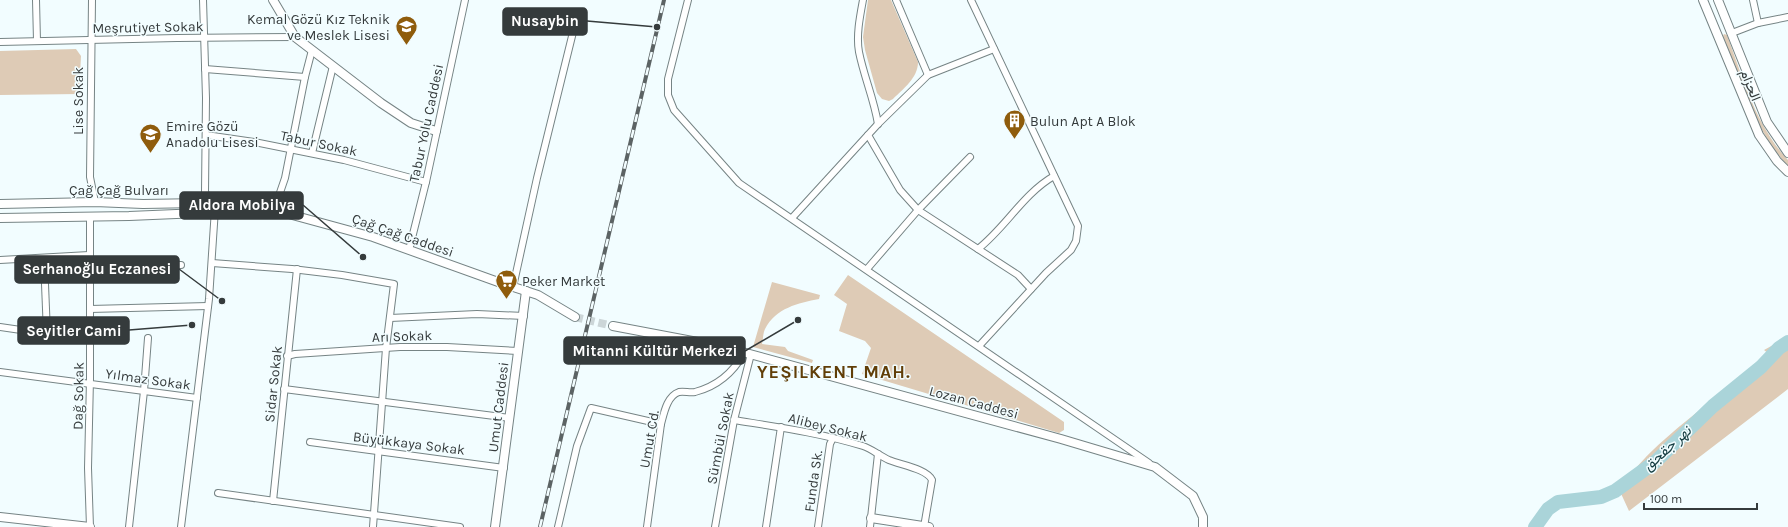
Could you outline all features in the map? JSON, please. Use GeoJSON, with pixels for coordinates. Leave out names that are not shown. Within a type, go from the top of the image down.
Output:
{"type":"FeatureCollection","features":[{"type":"Feature","properties":{"kind":"main road"},"geometry":{"type":"LineString","coordinates":[[273,0],[296,37],[312,50],[381,103],[411,123],[436,132]]}},
{"type":"Feature","properties":{"kind":"main road","name":"الحزام"},"geometry":{"type":"LineString","coordinates":[[1703,0],[1759,135],[1777,161],[1788,172]]}},
{"type":"Feature","properties":{"kind":"main road","name":"الحزام"},"geometry":{"type":"LineString","coordinates":[[1718,0],[1768,122],[1788,153]]}},
{"type":"Feature","properties":{"kind":"main road"},"geometry":{"type":"LineString","coordinates":[[1716,33],[1731,30]]}},
{"type":"Feature","properties":{"kind":"main road","name":"Çağ Çağ Bulvarı"},"geometry":{"type":"LineString","coordinates":[[0,204],[95,202],[143,204],[200,203],[214,209]]}},
{"type":"Feature","properties":{"kind":"main road","name":"Çağ Çağ Caddesi"},"geometry":{"type":"LineString","coordinates":[[214,209],[274,210],[373,237],[538,295],[575,317]]}},
{"type":"Feature","properties":{"kind":"main road","name":"Çağ Çağ Bulvarı"},"geometry":{"type":"LineString","coordinates":[[0,218],[90,217],[200,213],[214,209]]}},
{"type":"Feature","properties":{"kind":"main road","name":"Umut Caddesi"},"geometry":{"type":"LineString","coordinates":[[495,527],[524,316],[526,291]]}},
{"type":"Feature","properties":{"kind":"main road","name":"Lozan Caddesi"},"geometry":{"type":"LineString","coordinates":[[614,326],[748,353],[1061,439],[1155,467],[1193,496],[1203,517],[1203,527]]}},
{"type":"Feature","properties":{"kind":"main road"},"geometry":{"type":"LineString","coordinates":[[0,517],[90,527]]}},
{"type":"Feature","properties":{"kind":"main road"},"geometry":{"type":"LineString","coordinates":[[871,518],[926,526]]}},
{"type":"Feature","properties":{"kind":"street"},"geometry":{"type":"LineString","coordinates":[[36,0],[37,41]]}},
{"type":"Feature","properties":{"kind":"street","name":"Lise Sokak"},"geometry":{"type":"LineString","coordinates":[[92,0],[90,40],[90,177],[95,202]]}},
{"type":"Feature","properties":{"kind":"street"},"geometry":{"type":"LineString","coordinates":[[181,527],[212,263],[214,209],[205,192],[206,135],[203,0]]}},
{"type":"Feature","properties":{"kind":"street","name":"Tabur Yolu Caddesi"},"geometry":{"type":"LineString","coordinates":[[409,250],[426,182],[465,0]]}},
{"type":"Feature","properties":{"kind":"street"},"geometry":{"type":"LineString","coordinates":[[688,0],[667,86],[668,95],[674,110],[739,183],[1155,467]]}},
{"type":"Feature","properties":{"kind":"street"},"geometry":{"type":"LineString","coordinates":[[863,0],[858,36],[859,52],[875,106],[878,124]]}},
{"type":"Feature","properties":{"kind":"street"},"geometry":{"type":"LineString","coordinates":[[896,0],[928,75]]}},
{"type":"Feature","properties":{"kind":"street"},"geometry":{"type":"LineString","coordinates":[[971,0],[1078,226],[1076,241],[1071,250],[1031,289],[979,346]]}},
{"type":"Feature","properties":{"kind":"street"},"geometry":{"type":"LineString","coordinates":[[1753,0],[1758,23]]}},
{"type":"Feature","properties":{"kind":"street"},"geometry":{"type":"LineString","coordinates":[[1731,30],[1788,17]]}},
{"type":"Feature","properties":{"kind":"street"},"geometry":{"type":"LineString","coordinates":[[513,287],[537,178],[576,20]]}},
{"type":"Feature","properties":{"kind":"street","name":"Meşrutiyet Sokak"},"geometry":{"type":"LineString","coordinates":[[0,42],[296,37]]}},
{"type":"Feature","properties":{"kind":"street"},"geometry":{"type":"LineString","coordinates":[[792,218],[878,124],[928,75],[994,49]]}},
{"type":"Feature","properties":{"kind":"street"},"geometry":{"type":"LineString","coordinates":[[274,210],[285,178],[305,77],[312,50]]}},
{"type":"Feature","properties":{"kind":"street"},"geometry":{"type":"LineString","coordinates":[[312,153],[333,66]]}},
{"type":"Feature","properties":{"kind":"street"},"geometry":{"type":"LineString","coordinates":[[205,69],[305,77]]}},
{"type":"Feature","properties":{"kind":"street","name":"Tabur Sokak"},"geometry":{"type":"LineString","coordinates":[[206,135],[312,153],[426,182]]}},
{"type":"Feature","properties":{"kind":"street"},"geometry":{"type":"LineString","coordinates":[[868,135],[900,190],[918,210],[1018,275],[1031,289]]}},
{"type":"Feature","properties":{"kind":"street"},"geometry":{"type":"LineString","coordinates":[[867,269],[918,210],[970,157]]}},
{"type":"Feature","properties":{"kind":"street"},"geometry":{"type":"LineString","coordinates":[[978,249],[1042,183],[1054,176]]}},
{"type":"Feature","properties":{"kind":"street","name":"Dağ Sokak"},"geometry":{"type":"LineString","coordinates":[[90,217],[90,383],[88,468],[90,527]]}},
{"type":"Feature","properties":{"kind":"street"},"geometry":{"type":"LineString","coordinates":[[0,260],[44,259],[89,255]]}},
{"type":"Feature","properties":{"kind":"street"},"geometry":{"type":"LineString","coordinates":[[44,259],[47,334]]}},
{"type":"Feature","properties":{"kind":"street"},"geometry":{"type":"LineString","coordinates":[[212,263],[296,269],[394,284],[386,348],[373,527]]}},
{"type":"Feature","properties":{"kind":"street"},"geometry":{"type":"LineString","coordinates":[[89,267],[181,265]]}},
{"type":"Feature","properties":{"kind":"street","name":"Sidar Sokak"},"geometry":{"type":"LineString","coordinates":[[273,501],[296,269]]}},
{"type":"Feature","properties":{"kind":"street"},"geometry":{"type":"LineString","coordinates":[[90,309],[208,306]]}},
{"type":"Feature","properties":{"kind":"street"},"geometry":{"type":"LineString","coordinates":[[390,318],[477,314],[524,316]]}},
{"type":"Feature","properties":{"kind":"street"},"geometry":{"type":"LineString","coordinates":[[0,327],[69,337]]}},
{"type":"Feature","properties":{"kind":"street"},"geometry":{"type":"LineString","coordinates":[[129,527],[144,391],[148,338]]}},
{"type":"Feature","properties":{"kind":"street","name":"Arı Sokak"},"geometry":{"type":"LineString","coordinates":[[287,356],[295,354],[386,348],[447,347],[518,351]]}},
{"type":"Feature","properties":{"kind":"street","name":"Sümbül Sokak"},"geometry":{"type":"LineString","coordinates":[[715,527],[734,420],[748,353]]}},
{"type":"Feature","properties":{"kind":"street","name":"Umut Cd."},"geometry":{"type":"LineString","coordinates":[[647,527],[661,424],[665,409],[672,398],[679,392],[694,392],[723,380],[748,353]]}},
{"type":"Feature","properties":{"kind":"street","name":"Yılmaz Sokak"},"geometry":{"type":"LineString","coordinates":[[0,372],[197,398]]}},
{"type":"Feature","properties":{"kind":"street"},"geometry":{"type":"LineString","coordinates":[[284,389],[510,418]]}},
{"type":"Feature","properties":{"kind":"street"},"geometry":{"type":"LineString","coordinates":[[558,527],[577,446],[591,408],[661,424]]}},
{"type":"Feature","properties":{"kind":"street","name":"Alibey Sokak"},"geometry":{"type":"LineString","coordinates":[[734,420],[833,438],[864,446],[888,460],[921,471],[930,476],[932,480],[926,526]]}},
{"type":"Feature","properties":{"kind":"street"},"geometry":{"type":"LineString","coordinates":[[766,527],[781,428]]}},
{"type":"Feature","properties":{"kind":"street","name":"Funda Sk."},"geometry":{"type":"LineString","coordinates":[[818,527],[829,452],[833,438]]}},
{"type":"Feature","properties":{"kind":"street","name":"Büyükkaya Sokak"},"geometry":{"type":"LineString","coordinates":[[310,442],[504,468]]}},
{"type":"Feature","properties":{"kind":"street"},"geometry":{"type":"LineString","coordinates":[[870,527],[878,454]]}},
{"type":"Feature","properties":{"kind":"street"},"geometry":{"type":"LineString","coordinates":[[218,493],[460,527]]}},
{"type":"Feature","properties":{"kind":"shaded area"},"geometry":{"type":"Polygon","coordinates":[[[868,0],[891,0],[918,62],[916,73],[913,78],[893,99],[889,101],[882,99],[877,93],[865,50],[863,37],[868,0]]]}},
{"type":"Feature","properties":{"kind":"shaded area"},"geometry":{"type":"Polygon","coordinates":[[[1724,34],[1727,35],[1759,117],[1777,147],[1788,160],[1788,166],[1776,152],[1757,121],[1723,36],[1724,34]]]}},
{"type":"Feature","properties":{"kind":"shaded area"},"geometry":{"type":"Polygon","coordinates":[[[76,49],[81,56],[79,94],[0,95],[0,51],[76,49]]]}},
{"type":"Feature","properties":{"kind":"shaded area"},"geometry":{"type":"Polygon","coordinates":[[[848,275],[1064,422],[1064,430],[1059,433],[862,374],[871,348],[865,341],[839,331],[847,304],[834,295],[848,275]]]}},
{"type":"Feature","properties":{"kind":"shaded area"},"geometry":{"type":"Polygon","coordinates":[[[772,282],[820,295],[819,299],[803,302],[781,311],[775,316],[765,329],[762,344],[785,347],[788,351],[813,360],[812,363],[753,347],[772,282]]]}},
{"type":"Feature","properties":{"kind":"shaded area"},"geometry":{"type":"Polygon","coordinates":[[[1788,337],[1788,389],[1629,511],[1618,487],[1659,444],[1769,354],[1764,350],[1788,337]]]}},
{"type":"Feature","properties":{"kind":"waterway","name":"نهر جقجق"},"geometry":{"type":"LineString","coordinates":[[1535,527],[1548,509],[1558,502],[1601,497],[1615,491],[1655,462],[1713,406],[1761,367],[1779,348],[1788,342]]}},
{"type":"Feature","properties":{"kind":"tunnel"},"geometry":{"type":"LineString","coordinates":[[575,317],[613,326]]}},
{"type":"Feature","properties":{"kind":"railway"},"geometry":{"type":"LineString","coordinates":[[540,527],[664,0]]}},
{"type":"Feature","properties":{"kind":"place","name":"Nusaybin"},"geometry":{"type":"Point","coordinates":[657,27]}},
{"type":"Feature","properties":{"kind":"place","name":"Kemal Gözü Kız Teknik ve Meslek Lisesi"},"geometry":{"type":"Point","coordinates":[406,46]}},
{"type":"Feature","properties":{"kind":"place","name":"Bulun Apt A Blok"},"geometry":{"type":"Point","coordinates":[1014,140]}},
{"type":"Feature","properties":{"kind":"place","name":"Emire Gözü Anadolu Lisesi"},"geometry":{"type":"Point","coordinates":[150,154]}},
{"type":"Feature","properties":{"kind":"place","name":"Aldora Mobilya"},"geometry":{"type":"Point","coordinates":[363,257]}},
{"type":"Feature","properties":{"kind":"place","name":"Peker Market"},"geometry":{"type":"Point","coordinates":[506,300]}},
{"type":"Feature","properties":{"kind":"place","name":"Serhanoğlu Eczanesi"},"geometry":{"type":"Point","coordinates":[222,301]}},
{"type":"Feature","properties":{"kind":"place","name":"Mitanni Kültür Merkezi"},"geometry":{"type":"Point","coordinates":[798,320]}},
{"type":"Feature","properties":{"kind":"place","name":"Seyitler Cami"},"geometry":{"type":"Point","coordinates":[192,325]}},
{"type":"Feature","properties":{"kind":"district","name":"YEŞILKENT MAH."},"geometry":{"type":"Point","coordinates":[834,372]}}]}
